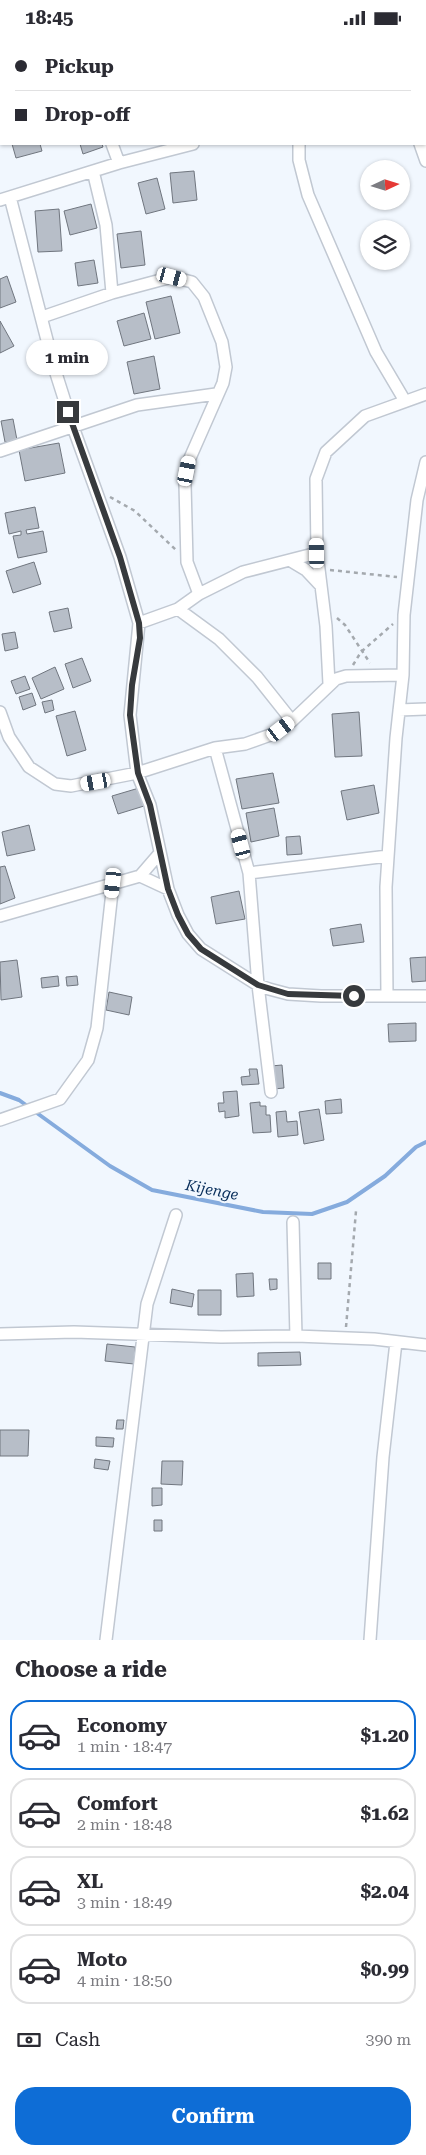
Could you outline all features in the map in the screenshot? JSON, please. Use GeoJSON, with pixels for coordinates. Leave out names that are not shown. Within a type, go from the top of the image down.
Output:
{"type":"FeatureCollection","features":[{"type":"Feature","properties":{"kind":"street"},"geometry":{"type":"LineString","coordinates":[[112,145],[119,163]]}},
{"type":"Feature","properties":{"kind":"street"},"geometry":{"type":"LineString","coordinates":[[189,145],[119,163],[5,198],[42,317],[54,367],[73,427],[120,557],[139,623],[140,638],[132,685],[130,715],[138,773],[150,805],[168,889],[188,934],[201,949],[258,985],[288,994],[426,996]]}},
{"type":"Feature","properties":{"kind":"street"},"geometry":{"type":"LineString","coordinates":[[299,145],[299,160],[308,195],[376,352],[405,401]]}},
{"type":"Feature","properties":{"kind":"street"},"geometry":{"type":"LineString","coordinates":[[420,145],[426,161]]}},
{"type":"Feature","properties":{"kind":"street"},"geometry":{"type":"LineString","coordinates":[[93,171],[106,225],[112,293]]}},
{"type":"Feature","properties":{"kind":"street"},"geometry":{"type":"LineString","coordinates":[[42,317],[112,293],[172,277],[192,282],[204,297],[222,342],[226,374],[190,458],[185,484],[187,562],[199,595]]}},
{"type":"Feature","properties":{"kind":"street"},"geometry":{"type":"LineString","coordinates":[[0,451],[137,405],[216,394]]}},
{"type":"Feature","properties":{"kind":"street"},"geometry":{"type":"LineString","coordinates":[[329,684],[318,569],[316,479],[326,452],[365,416],[426,394]]}},
{"type":"Feature","properties":{"kind":"street"},"geometry":{"type":"LineString","coordinates":[[387,996],[386,887],[403,675],[404,615],[416,500],[426,462]]}},
{"type":"Feature","properties":{"kind":"street"},"geometry":{"type":"LineString","coordinates":[[139,623],[178,609],[199,595],[243,572],[317,553]]}},
{"type":"Feature","properties":{"kind":"street"},"geometry":{"type":"LineString","coordinates":[[291,561],[306,570],[321,586]]}},
{"type":"Feature","properties":{"kind":"street"},"geometry":{"type":"LineString","coordinates":[[178,609],[219,639],[257,677],[292,721]]}},
{"type":"Feature","properties":{"kind":"street"},"geometry":{"type":"LineString","coordinates":[[0,712],[9,737],[29,767],[55,784],[71,786],[138,773],[214,748],[245,744],[273,734],[292,721],[329,684],[346,676],[403,675]]}},
{"type":"Feature","properties":{"kind":"street"},"geometry":{"type":"LineString","coordinates":[[399,710],[426,709]]}},
{"type":"Feature","properties":{"kind":"street"},"geometry":{"type":"LineString","coordinates":[[214,748],[249,873],[258,985],[271,1092]]}},
{"type":"Feature","properties":{"kind":"street"},"geometry":{"type":"LineString","coordinates":[[0,915],[140,876],[159,854]]}},
{"type":"Feature","properties":{"kind":"street"},"geometry":{"type":"LineString","coordinates":[[249,873],[388,856]]}},
{"type":"Feature","properties":{"kind":"street"},"geometry":{"type":"LineString","coordinates":[[140,876],[168,889]]}},
{"type":"Feature","properties":{"kind":"street"},"geometry":{"type":"LineString","coordinates":[[0,1120],[60,1099],[88,1060],[97,1028],[113,883]]}},
{"type":"Feature","properties":{"kind":"street"},"geometry":{"type":"LineString","coordinates":[[106,1640],[147,1304],[176,1215]]}},
{"type":"Feature","properties":{"kind":"street"},"geometry":{"type":"LineString","coordinates":[[293,1222],[296,1336]]}},
{"type":"Feature","properties":{"kind":"street"},"geometry":{"type":"LineString","coordinates":[[0,1334],[144,1334],[221,1337],[296,1336],[426,1345]]}},
{"type":"Feature","properties":{"kind":"street"},"geometry":{"type":"LineString","coordinates":[[370,1640],[383,1457],[396,1342]]}},
{"type":"Feature","properties":{"kind":"path"},"geometry":{"type":"LineString","coordinates":[[95,488],[135,511],[187,562]]}},
{"type":"Feature","properties":{"kind":"path"},"geometry":{"type":"LineString","coordinates":[[318,569],[408,580]]}},
{"type":"Feature","properties":{"kind":"path"},"geometry":{"type":"LineString","coordinates":[[323,606],[345,625],[378,675]]}},
{"type":"Feature","properties":{"kind":"path"},"geometry":{"type":"LineString","coordinates":[[346,676],[362,652],[404,615]]}},
{"type":"Feature","properties":{"kind":"path"},"geometry":{"type":"LineString","coordinates":[[345,1338],[356,1211]]}},
{"type":"Feature","properties":{"kind":"building"},"geometry":{"type":"Polygon","coordinates":[[[12,145],[40,145],[42,151],[16,158],[12,145]]]}},
{"type":"Feature","properties":{"kind":"building"},"geometry":{"type":"Polygon","coordinates":[[[80,145],[102,145],[103,147],[83,154],[80,145]]]}},
{"type":"Feature","properties":{"kind":"building"},"geometry":{"type":"Polygon","coordinates":[[[194,171],[197,200],[173,203],[170,173],[194,171]]]}},
{"type":"Feature","properties":{"kind":"building"},"geometry":{"type":"Polygon","coordinates":[[[157,178],[165,209],[146,214],[138,183],[157,178]]]}},
{"type":"Feature","properties":{"kind":"building"},"geometry":{"type":"Polygon","coordinates":[[[91,204],[97,228],[70,235],[64,211],[91,204]]]}},
{"type":"Feature","properties":{"kind":"building"},"geometry":{"type":"Polygon","coordinates":[[[59,209],[62,251],[38,252],[35,211],[59,209]]]}},
{"type":"Feature","properties":{"kind":"building"},"geometry":{"type":"Polygon","coordinates":[[[141,231],[145,265],[121,268],[117,234],[141,231]]]}},
{"type":"Feature","properties":{"kind":"building"},"geometry":{"type":"Polygon","coordinates":[[[94,260],[98,283],[78,286],[75,263],[94,260]]]}},
{"type":"Feature","properties":{"kind":"building"},"geometry":{"type":"Polygon","coordinates":[[[7,276],[16,302],[0,308],[0,279],[7,276]]]}},
{"type":"Feature","properties":{"kind":"building"},"geometry":{"type":"Polygon","coordinates":[[[171,296],[180,333],[155,339],[146,302],[171,296]]]}},
{"type":"Feature","properties":{"kind":"building"},"geometry":{"type":"Polygon","coordinates":[[[144,313],[151,339],[124,346],[117,321],[144,313]]]}},
{"type":"Feature","properties":{"kind":"building"},"geometry":{"type":"Polygon","coordinates":[[[0,321],[14,346],[0,353],[0,321]]]}},
{"type":"Feature","properties":{"kind":"building"},"geometry":{"type":"Polygon","coordinates":[[[89,344],[91,360],[70,364],[67,347],[89,344]]]}},
{"type":"Feature","properties":{"kind":"building"},"geometry":{"type":"Polygon","coordinates":[[[154,356],[160,389],[134,394],[127,362],[154,356]]]}},
{"type":"Feature","properties":{"kind":"building"},"geometry":{"type":"Polygon","coordinates":[[[13,419],[17,440],[5,442],[1,421],[13,419]]]}},
{"type":"Feature","properties":{"kind":"building"},"geometry":{"type":"Polygon","coordinates":[[[59,443],[65,473],[25,481],[19,450],[59,443]]]}},
{"type":"Feature","properties":{"kind":"building"},"geometry":{"type":"Polygon","coordinates":[[[35,507],[39,528],[26,530],[27,534],[43,531],[47,552],[18,558],[13,536],[21,535],[21,531],[9,534],[5,513],[35,507]]]}},
{"type":"Feature","properties":{"kind":"building"},"geometry":{"type":"Polygon","coordinates":[[[34,562],[41,584],[13,593],[6,571],[34,562]]]}},
{"type":"Feature","properties":{"kind":"building"},"geometry":{"type":"Polygon","coordinates":[[[68,608],[72,628],[54,632],[49,612],[68,608]]]}},
{"type":"Feature","properties":{"kind":"building"},"geometry":{"type":"Polygon","coordinates":[[[15,632],[18,648],[5,651],[2,634],[15,632]]]}},
{"type":"Feature","properties":{"kind":"building"},"geometry":{"type":"Polygon","coordinates":[[[82,658],[91,681],[73,688],[65,664],[82,658]]]}},
{"type":"Feature","properties":{"kind":"building"},"geometry":{"type":"Polygon","coordinates":[[[55,667],[64,689],[41,699],[32,678],[55,667]]]}},
{"type":"Feature","properties":{"kind":"building"},"geometry":{"type":"Polygon","coordinates":[[[25,676],[30,689],[16,694],[11,681],[25,676]]]}},
{"type":"Feature","properties":{"kind":"building"},"geometry":{"type":"Polygon","coordinates":[[[32,693],[36,705],[23,710],[19,697],[32,693]]]}},
{"type":"Feature","properties":{"kind":"building"},"geometry":{"type":"Polygon","coordinates":[[[52,700],[54,710],[45,713],[42,702],[52,700]]]}},
{"type":"Feature","properties":{"kind":"building"},"geometry":{"type":"Polygon","coordinates":[[[75,711],[86,750],[67,756],[56,716],[75,711]]]}},
{"type":"Feature","properties":{"kind":"building"},"geometry":{"type":"Polygon","coordinates":[[[359,712],[362,756],[335,757],[332,714],[359,712]]]}},
{"type":"Feature","properties":{"kind":"building"},"geometry":{"type":"Polygon","coordinates":[[[273,773],[279,803],[242,809],[236,779],[273,773]]]}},
{"type":"Feature","properties":{"kind":"building"},"geometry":{"type":"Polygon","coordinates":[[[374,785],[379,813],[347,820],[341,791],[374,785]]]}},
{"type":"Feature","properties":{"kind":"building"},"geometry":{"type":"Polygon","coordinates":[[[139,788],[144,806],[118,814],[112,796],[139,788]]]}},
{"type":"Feature","properties":{"kind":"building"},"geometry":{"type":"Polygon","coordinates":[[[274,808],[279,836],[251,842],[246,813],[274,808]]]}},
{"type":"Feature","properties":{"kind":"building"},"geometry":{"type":"Polygon","coordinates":[[[29,825],[35,850],[7,856],[2,832],[29,825]]]}},
{"type":"Feature","properties":{"kind":"building"},"geometry":{"type":"Polygon","coordinates":[[[300,836],[302,854],[287,855],[286,837],[300,836]]]}},
{"type":"Feature","properties":{"kind":"building"},"geometry":{"type":"Polygon","coordinates":[[[5,866],[15,898],[0,904],[0,867],[5,866]]]}},
{"type":"Feature","properties":{"kind":"building"},"geometry":{"type":"Polygon","coordinates":[[[239,891],[245,919],[216,924],[211,897],[239,891]]]}},
{"type":"Feature","properties":{"kind":"building"},"geometry":{"type":"Polygon","coordinates":[[[361,924],[364,942],[333,946],[330,929],[361,924]]]}},
{"type":"Feature","properties":{"kind":"building"},"geometry":{"type":"Polygon","coordinates":[[[426,957],[426,981],[412,982],[410,958],[426,957]]]}},
{"type":"Feature","properties":{"kind":"building"},"geometry":{"type":"Polygon","coordinates":[[[17,960],[22,997],[1,1000],[0,962],[17,960]]]}},
{"type":"Feature","properties":{"kind":"building"},"geometry":{"type":"Polygon","coordinates":[[[58,976],[59,986],[42,988],[41,978],[58,976]]]}},
{"type":"Feature","properties":{"kind":"building"},"geometry":{"type":"Polygon","coordinates":[[[77,976],[78,985],[67,986],[66,977],[77,976]]]}},
{"type":"Feature","properties":{"kind":"building"},"geometry":{"type":"Polygon","coordinates":[[[109,992],[132,997],[129,1015],[106,1010],[109,992]]]}},
{"type":"Feature","properties":{"kind":"building"},"geometry":{"type":"Polygon","coordinates":[[[416,1023],[416,1041],[389,1042],[388,1024],[416,1023]]]}},
{"type":"Feature","properties":{"kind":"building"},"geometry":{"type":"Polygon","coordinates":[[[282,1065],[284,1088],[274,1089],[271,1066],[282,1065]]]}},
{"type":"Feature","properties":{"kind":"building"},"geometry":{"type":"Polygon","coordinates":[[[249,1069],[257,1069],[259,1084],[242,1085],[241,1077],[250,1076],[249,1069]]]}},
{"type":"Feature","properties":{"kind":"building"},"geometry":{"type":"Polygon","coordinates":[[[237,1091],[239,1116],[225,1118],[225,1111],[219,1112],[218,1103],[224,1103],[223,1092],[237,1091]]]}},
{"type":"Feature","properties":{"kind":"building"},"geometry":{"type":"Polygon","coordinates":[[[341,1099],[342,1113],[326,1114],[325,1101],[341,1099]]]}},
{"type":"Feature","properties":{"kind":"building"},"geometry":{"type":"Polygon","coordinates":[[[260,1102],[260,1106],[266,1106],[266,1115],[270,1115],[271,1132],[253,1133],[250,1103],[260,1102]]]}},
{"type":"Feature","properties":{"kind":"building"},"geometry":{"type":"Polygon","coordinates":[[[319,1109],[324,1140],[304,1144],[299,1112],[319,1109]]]}},
{"type":"Feature","properties":{"kind":"building"},"geometry":{"type":"Polygon","coordinates":[[[286,1111],[287,1122],[297,1121],[298,1135],[278,1137],[276,1112],[286,1111]]]}},
{"type":"Feature","properties":{"kind":"building"},"geometry":{"type":"Polygon","coordinates":[[[318,1263],[331,1263],[331,1279],[318,1279],[318,1263]]]}},
{"type":"Feature","properties":{"kind":"building"},"geometry":{"type":"Polygon","coordinates":[[[253,1273],[254,1296],[237,1297],[236,1274],[253,1273]]]}},
{"type":"Feature","properties":{"kind":"building"},"geometry":{"type":"Polygon","coordinates":[[[269,1279],[277,1279],[277,1289],[270,1290],[269,1279]]]}},
{"type":"Feature","properties":{"kind":"building"},"geometry":{"type":"Polygon","coordinates":[[[172,1289],[194,1294],[192,1307],[170,1303],[172,1289]]]}},
{"type":"Feature","properties":{"kind":"building"},"geometry":{"type":"Polygon","coordinates":[[[198,1290],[221,1290],[221,1315],[198,1315],[198,1290]]]}},
{"type":"Feature","properties":{"kind":"building"},"geometry":{"type":"Polygon","coordinates":[[[107,1344],[135,1347],[134,1364],[105,1361],[107,1344]]]}},
{"type":"Feature","properties":{"kind":"building"},"geometry":{"type":"Polygon","coordinates":[[[300,1352],[301,1365],[258,1366],[258,1353],[300,1352]]]}},
{"type":"Feature","properties":{"kind":"building"},"geometry":{"type":"Polygon","coordinates":[[[117,1420],[124,1420],[123,1429],[116,1429],[117,1420]]]}},
{"type":"Feature","properties":{"kind":"building"},"geometry":{"type":"Polygon","coordinates":[[[0,1430],[29,1430],[28,1456],[0,1456],[0,1430]]]}},
{"type":"Feature","properties":{"kind":"building"},"geometry":{"type":"Polygon","coordinates":[[[96,1437],[114,1438],[113,1447],[96,1446],[96,1437]]]}},
{"type":"Feature","properties":{"kind":"building"},"geometry":{"type":"Polygon","coordinates":[[[95,1459],[110,1461],[108,1470],[94,1468],[95,1459]]]}},
{"type":"Feature","properties":{"kind":"building"},"geometry":{"type":"Polygon","coordinates":[[[162,1461],[183,1461],[182,1485],[161,1484],[162,1461]]]}},
{"type":"Feature","properties":{"kind":"building"},"geometry":{"type":"Polygon","coordinates":[[[152,1488],[162,1488],[162,1505],[152,1506],[152,1488]]]}},
{"type":"Feature","properties":{"kind":"building"},"geometry":{"type":"Polygon","coordinates":[[[154,1520],[162,1520],[162,1531],[154,1531],[154,1520]]]}},
{"type":"Feature","properties":{"kind":"waterway","name":"Kijenge"},"geometry":{"type":"LineString","coordinates":[[0,1093],[19,1100],[110,1166],[152,1190],[263,1212],[312,1214],[347,1202],[385,1176],[416,1147],[426,1142]]}},
{"type":"Feature","properties":{"kind":"route"},"geometry":{"type":"LineString","coordinates":[[68,412],[120,557],[139,623],[140,638],[132,685],[130,715],[138,773],[150,805],[159,854],[168,889],[178,915],[188,934],[201,949],[258,985],[288,994],[354,996]]}}]}
